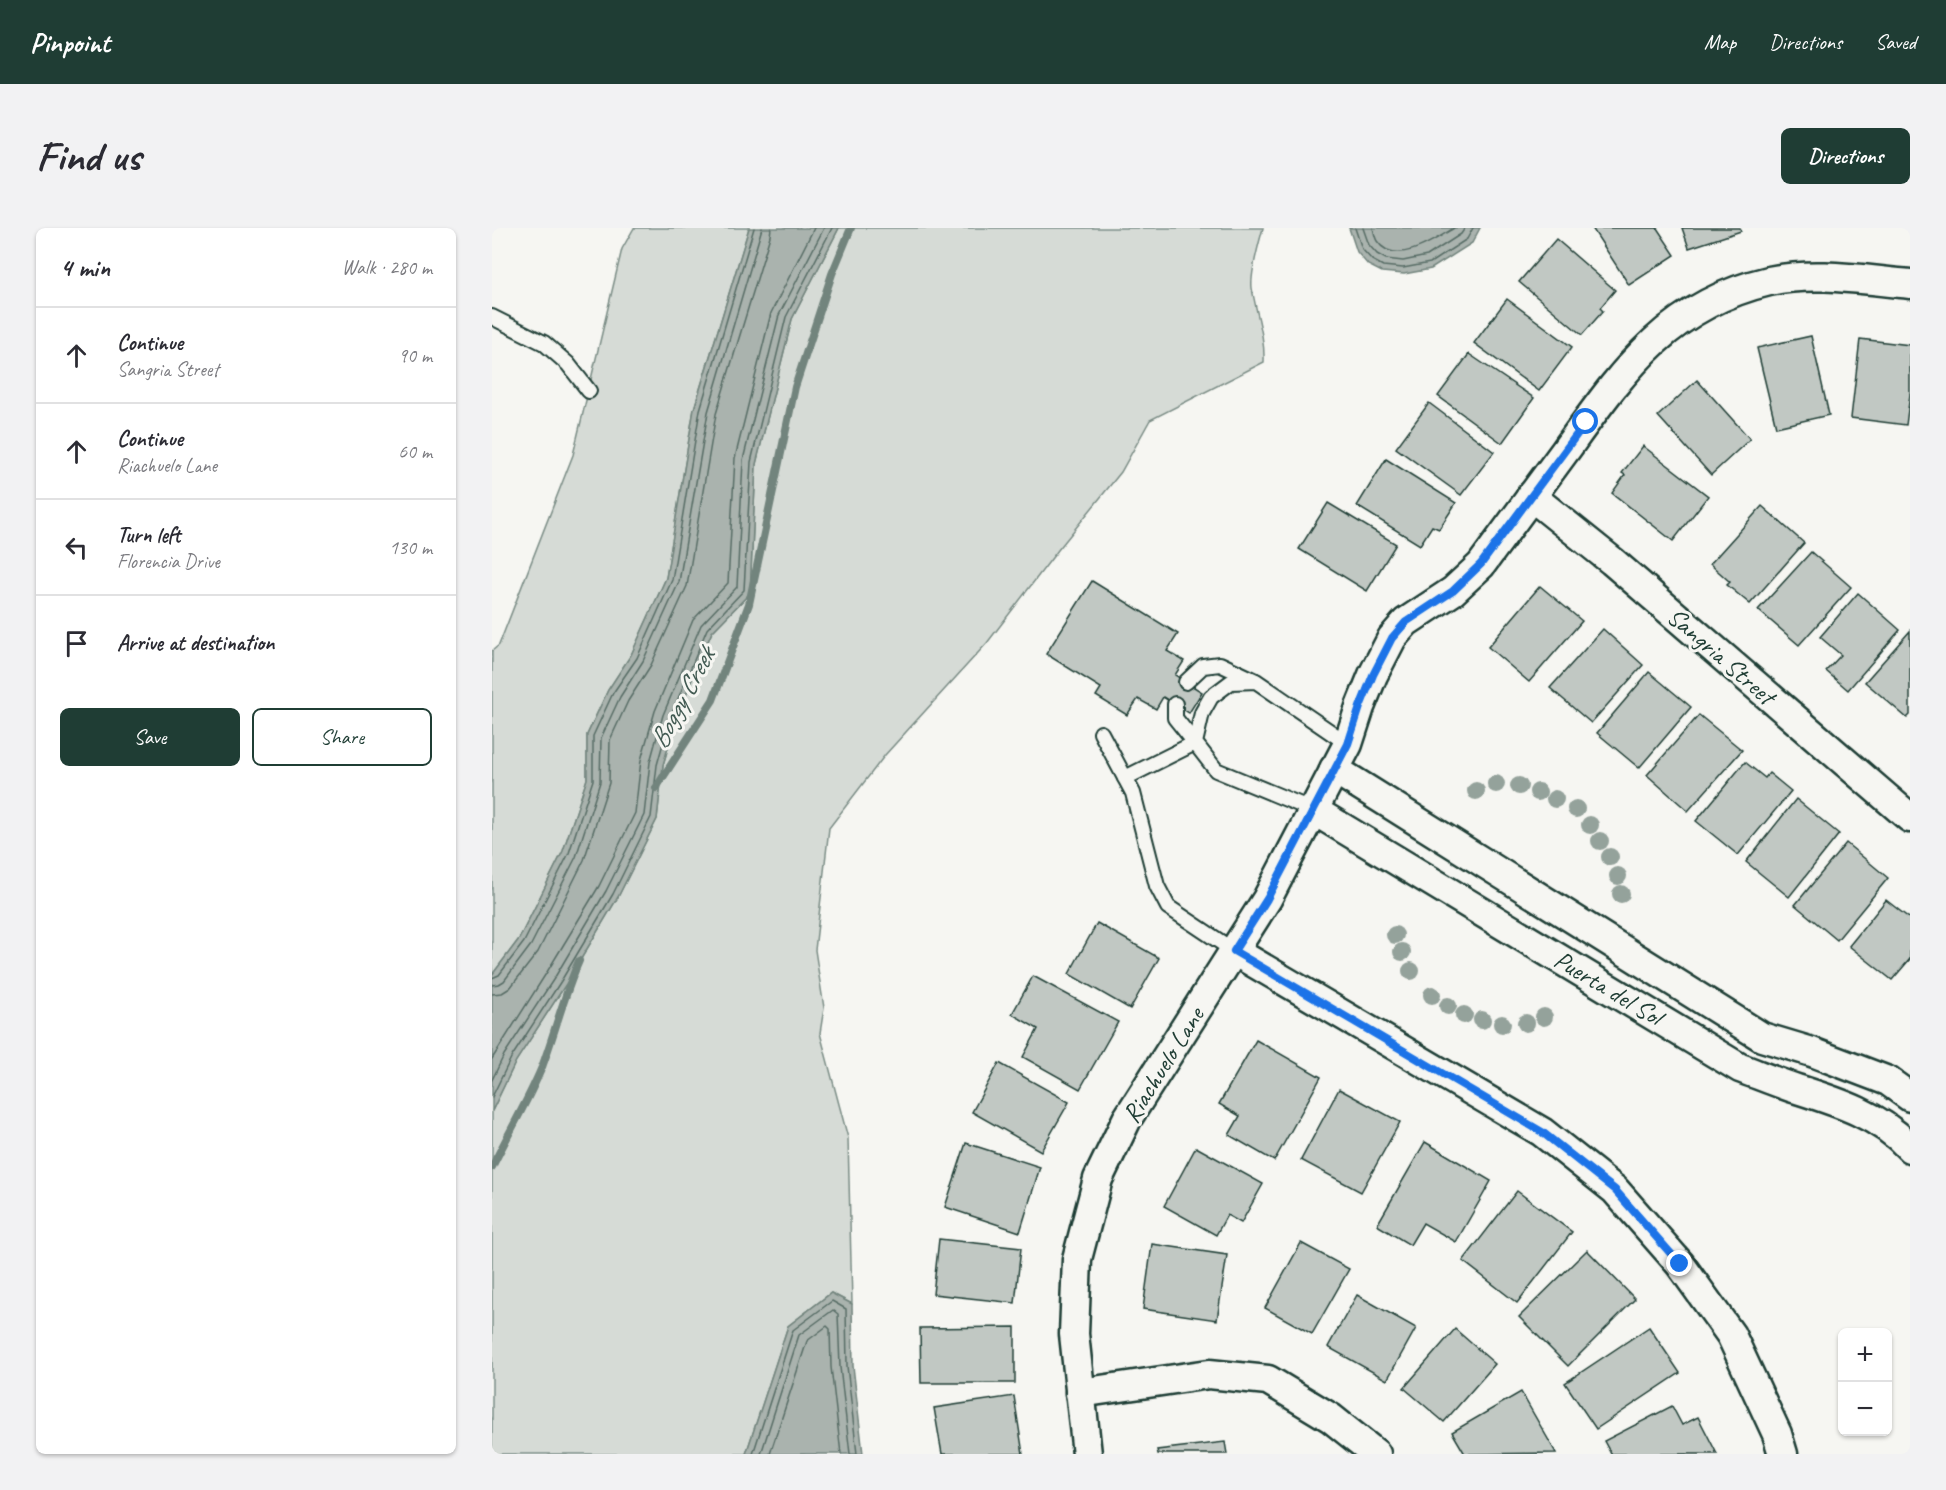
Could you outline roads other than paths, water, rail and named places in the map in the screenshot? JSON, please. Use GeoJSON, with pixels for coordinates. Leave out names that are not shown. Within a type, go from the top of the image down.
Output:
{"type":"FeatureCollection","features":[{"type":"Feature","properties":{"kind":"street"},"geometry":{"type":"LineString","coordinates":[[1531,496],[1626,369],[1660,335],[1701,307],[1753,286],[1792,278],[1839,278],[1910,284]]}},
{"type":"Feature","properties":{"kind":"street","name":"Riachuelo Lane"},"geometry":{"type":"LineString","coordinates":[[1087,1454],[1074,1334],[1077,1259],[1098,1179],[1127,1119],[1267,899],[1348,744],[1373,675],[1392,638],[1406,622],[1468,579],[1531,496]]}},
{"type":"Feature","properties":{"kind":"street","name":"Sangria Street"},"geometry":{"type":"LineString","coordinates":[[1531,496],[1905,805]]}},
{"type":"Feature","properties":{"kind":"street","name":"Puerta del Sol"},"geometry":{"type":"LineString","coordinates":[[1334,770],[1762,1037],[1812,1052],[1888,1081],[1910,1097]]}},
{"type":"Feature","properties":{"kind":"street","name":"Puerta del Sol"},"geometry":{"type":"LineString","coordinates":[[1313,810],[1740,1068],[1843,1103],[1896,1133],[1910,1148]]}},
{"type":"Feature","properties":{"kind":"street"},"geometry":{"type":"LineString","coordinates":[[1234,951],[1542,1132],[1615,1190],[1680,1264],[1731,1335],[1784,1454]]}},
{"type":"Feature","properties":{"kind":"street"},"geometry":{"type":"LineString","coordinates":[[1080,1393],[1209,1374],[1268,1380],[1331,1419],[1376,1454]]}},
{"type":"Feature","properties":{"kind":"lane"},"geometry":{"type":"LineString","coordinates":[[492,317],[544,343],[568,364],[589,391]]}},
{"type":"Feature","properties":{"kind":"lane"},"geometry":{"type":"LineString","coordinates":[[1186,682],[1203,666],[1220,664],[1256,681],[1348,744]]}},
{"type":"Feature","properties":{"kind":"lane"},"geometry":{"type":"LineString","coordinates":[[1195,743],[1202,713],[1211,697],[1230,682],[1256,681]]}},
{"type":"Feature","properties":{"kind":"lane"},"geometry":{"type":"LineString","coordinates":[[1175,704],[1175,718],[1216,770],[1313,810]]}},
{"type":"Feature","properties":{"kind":"lane"},"geometry":{"type":"LineString","coordinates":[[1101,733],[1133,793],[1157,886],[1168,907],[1234,951]]}},
{"type":"Feature","properties":{"kind":"lane"},"geometry":{"type":"LineString","coordinates":[[1125,778],[1195,743]]}},
{"type":"Feature","properties":{"kind":"water"},"geometry":{"type":"Polygon","coordinates":[[[749,228],[839,228],[792,319],[756,464],[750,593],[712,632],[698,664],[676,720],[663,765],[657,819],[618,897],[516,1061],[492,1111],[492,975],[519,939],[563,851],[587,779],[587,735],[608,690],[631,655],[666,578],[694,409],[749,228]]]}},
{"type":"Feature","properties":{"kind":"water"},"geometry":{"type":"Polygon","coordinates":[[[1349,228],[1480,228],[1472,243],[1431,269],[1404,274],[1382,272],[1368,265],[1357,252],[1349,228]]]}},
{"type":"Feature","properties":{"kind":"water"},"geometry":{"type":"Polygon","coordinates":[[[831,1293],[852,1304],[853,1366],[863,1454],[746,1454],[788,1326],[831,1293]]]}},
{"type":"Feature","properties":{"kind":"waterway","name":"Boggy Creek"},"geometry":{"type":"LineString","coordinates":[[656,788],[713,700],[749,604],[795,387],[832,274],[851,228]]}},
{"type":"Feature","properties":{"kind":"waterway","name":"Boggy Creek"},"geometry":{"type":"LineString","coordinates":[[492,1167],[542,1067],[579,961]]}}]}
